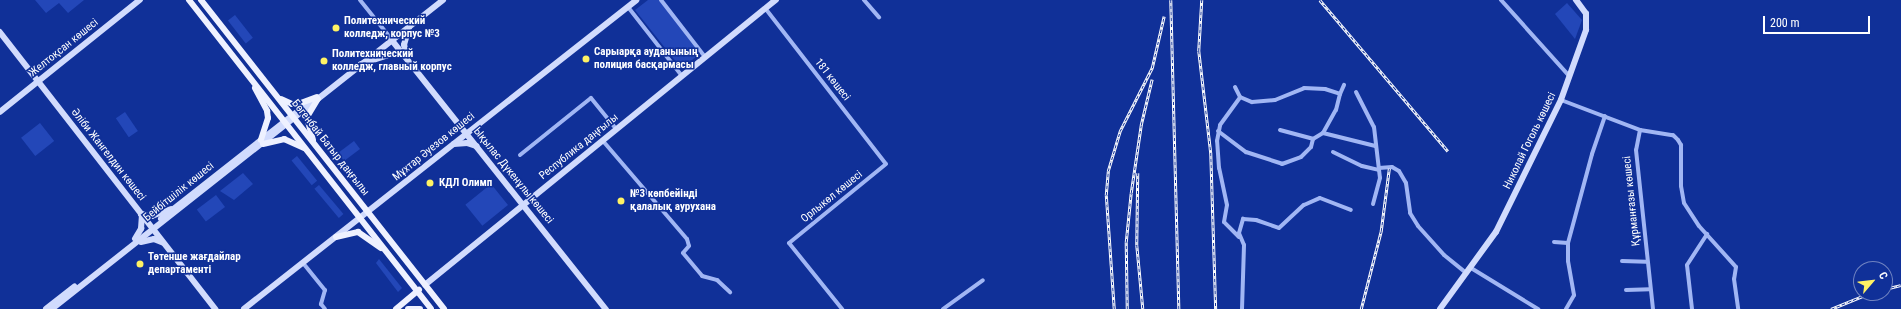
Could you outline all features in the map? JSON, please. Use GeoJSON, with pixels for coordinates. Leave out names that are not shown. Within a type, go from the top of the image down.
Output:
{"type":"FeatureCollection","features":[{"type":"Feature","properties":{"kind":"main road","name":"Желтоқсан көшесі"},"geometry":{"type":"LineString","coordinates":[[0,112],[140,0]]}},
{"type":"Feature","properties":{"kind":"main road","name":"Бөгенбай Батыр даңғылы"},"geometry":{"type":"LineString","coordinates":[[189,0],[431,309]]}},
{"type":"Feature","properties":{"kind":"main road","name":"Бөгенбай Батыр даңғылы"},"geometry":{"type":"LineString","coordinates":[[201,0],[444,309]]}},
{"type":"Feature","properties":{"kind":"main road","name":"Бейбітшілік көшесі"},"geometry":{"type":"LineString","coordinates":[[46,309],[443,0]]}},
{"type":"Feature","properties":{"kind":"main road","name":"Мұхтар Әуезов көшесі"},"geometry":{"type":"LineString","coordinates":[[244,309],[368,213],[452,144],[636,0]]}},
{"type":"Feature","properties":{"kind":"main road","name":"Республика даңғылы"},"geometry":{"type":"LineString","coordinates":[[396,309],[416,290],[425,285],[776,0]]}},
{"type":"Feature","properties":{"kind":"main road","name":"Николай Гоголь көшесі"},"geometry":{"type":"LineString","coordinates":[[1440,309],[1469,271],[1498,228],[1561,100],[1586,30],[1586,14],[1576,0]]}},
{"type":"Feature","properties":{"kind":"main road"},"geometry":{"type":"LineString","coordinates":[[409,26],[404,45],[410,62]]}},
{"type":"Feature","properties":{"kind":"main road","name":"Әліби Жангелдин көшесі"},"geometry":{"type":"LineString","coordinates":[[0,32],[163,243],[216,309]]}},
{"type":"Feature","properties":{"kind":"main road","name":"Ықылас Дүкенұлы көшесі"},"geometry":{"type":"LineString","coordinates":[[392,40],[606,309]]}},
{"type":"Feature","properties":{"kind":"main road"},"geometry":{"type":"LineString","coordinates":[[361,64],[392,54],[404,55]]}},
{"type":"Feature","properties":{"kind":"main road"},"geometry":{"type":"LineString","coordinates":[[252,80],[268,118],[262,142],[284,139],[307,150]]}},
{"type":"Feature","properties":{"kind":"main road"},"geometry":{"type":"LineString","coordinates":[[276,95],[292,104],[317,98]]}},
{"type":"Feature","properties":{"kind":"main road"},"geometry":{"type":"LineString","coordinates":[[316,147],[307,123],[307,117],[317,98]]}},
{"type":"Feature","properties":{"kind":"main road","name":"Бейбітшілік көшесі"},"geometry":{"type":"LineString","coordinates":[[52,309],[131,248],[175,208],[262,142]]}},
{"type":"Feature","properties":{"kind":"main road"},"geometry":{"type":"LineString","coordinates":[[452,144],[467,143],[477,146]]}},
{"type":"Feature","properties":{"kind":"main road"},"geometry":{"type":"LineString","coordinates":[[135,239],[140,229],[141,214],[152,216],[175,208]]}},
{"type":"Feature","properties":{"kind":"main road"},"geometry":{"type":"LineString","coordinates":[[336,237],[358,232],[386,251]]}},
{"type":"Feature","properties":{"kind":"main road"},"geometry":{"type":"LineString","coordinates":[[131,248],[154,239],[163,243]]}},
{"type":"Feature","properties":{"kind":"main road"},"geometry":{"type":"LineString","coordinates":[[408,309],[420,309]]}},
{"type":"Feature","properties":{"kind":"street","name":"Ықылас Дүкенұлы көшесі"},"geometry":{"type":"LineString","coordinates":[[360,0],[392,40]]}},
{"type":"Feature","properties":{"kind":"street"},"geometry":{"type":"LineString","coordinates":[[661,0],[705,57]]}},
{"type":"Feature","properties":{"kind":"street"},"geometry":{"type":"LineString","coordinates":[[864,0],[879,17]]}},
{"type":"Feature","properties":{"kind":"street"},"geometry":{"type":"LineString","coordinates":[[1501,0],[1570,78]]}},
{"type":"Feature","properties":{"kind":"street"},"geometry":{"type":"LineString","coordinates":[[628,7],[682,76]]}},
{"type":"Feature","properties":{"kind":"street","name":"181 көшесі"},"geometry":{"type":"LineString","coordinates":[[765,8],[886,164]]}},
{"type":"Feature","properties":{"kind":"street"},"geometry":{"type":"LineString","coordinates":[[1218,132],[1246,152],[1282,164],[1301,157],[1311,147],[1313,139],[1323,133],[1336,110],[1344,85]]}},
{"type":"Feature","properties":{"kind":"street"},"geometry":{"type":"LineString","coordinates":[[1236,87],[1240,97],[1249,102],[1275,100],[1299,89],[1311,88],[1340,94]]}},
{"type":"Feature","properties":{"kind":"street"},"geometry":{"type":"LineString","coordinates":[[1356,92],[1369,113],[1379,169],[1380,178],[1373,204]]}},
{"type":"Feature","properties":{"kind":"street"},"geometry":{"type":"LineString","coordinates":[[1240,97],[1220,125],[1218,132],[1219,168],[1227,206],[1224,222],[1239,235],[1244,245],[1242,309]]}},
{"type":"Feature","properties":{"kind":"street"},"geometry":{"type":"LineString","coordinates":[[520,155],[591,98],[616,130]]}},
{"type":"Feature","properties":{"kind":"street"},"geometry":{"type":"LineString","coordinates":[[1561,100],[1640,130],[1673,135],[1678,140],[1681,145],[1681,186],[1684,203],[1706,234],[1736,267],[1734,279],[1738,309]]}},
{"type":"Feature","properties":{"kind":"street"},"geometry":{"type":"LineString","coordinates":[[1566,309],[1574,294],[1568,261],[1568,243],[1592,154],[1605,116]]}},
{"type":"Feature","properties":{"kind":"street"},"geometry":{"type":"LineString","coordinates":[[1280,130],[1313,139]]}},
{"type":"Feature","properties":{"kind":"street","name":"Құрманғазы көшесі"},"geometry":{"type":"LineString","coordinates":[[1640,130],[1636,150],[1641,181],[1646,262],[1653,309]]}},
{"type":"Feature","properties":{"kind":"street"},"geometry":{"type":"LineString","coordinates":[[1323,133],[1375,146]]}},
{"type":"Feature","properties":{"kind":"street"},"geometry":{"type":"LineString","coordinates":[[603,141],[687,239],[689,246],[683,253],[702,276],[717,280],[730,292]]}},
{"type":"Feature","properties":{"kind":"street"},"geometry":{"type":"LineString","coordinates":[[1333,152],[1362,166],[1379,169],[1392,167],[1399,171],[1406,183],[1410,213],[1418,226],[1444,255],[1469,271],[1538,309]]}},
{"type":"Feature","properties":{"kind":"street","name":"Орлыкөл көшесі"},"geometry":{"type":"LineString","coordinates":[[842,309],[789,243],[886,164]]}},
{"type":"Feature","properties":{"kind":"street"},"geometry":{"type":"LineString","coordinates":[[1239,235],[1245,218],[1275,227],[1282,227],[1315,199],[1332,202],[1351,210]]}},
{"type":"Feature","properties":{"kind":"street"},"geometry":{"type":"LineString","coordinates":[[1692,309],[1687,265],[1706,234]]}},
{"type":"Feature","properties":{"kind":"street"},"geometry":{"type":"LineString","coordinates":[[1554,242],[1568,243]]}},
{"type":"Feature","properties":{"kind":"street"},"geometry":{"type":"LineString","coordinates":[[1622,261],[1646,262]]}},
{"type":"Feature","properties":{"kind":"street"},"geometry":{"type":"LineString","coordinates":[[303,263],[325,290],[321,304],[325,309]]}},
{"type":"Feature","properties":{"kind":"street"},"geometry":{"type":"LineString","coordinates":[[943,309],[983,280]]}},
{"type":"Feature","properties":{"kind":"street"},"geometry":{"type":"LineString","coordinates":[[1626,290],[1650,289]]}},
{"type":"Feature","properties":{"kind":"shaded area"},"geometry":{"type":"Polygon","coordinates":[[[35,0],[84,0],[68,13],[59,3],[46,13],[35,0]]]}},
{"type":"Feature","properties":{"kind":"shaded area"},"geometry":{"type":"Polygon","coordinates":[[[648,0],[659,0],[700,54],[681,68],[635,10],[648,0]]]}},
{"type":"Feature","properties":{"kind":"shaded area"},"geometry":{"type":"Polygon","coordinates":[[[1567,3],[1582,20],[1575,39],[1555,14],[1567,3]]]}},
{"type":"Feature","properties":{"kind":"shaded area"},"geometry":{"type":"Polygon","coordinates":[[[235,15],[253,38],[246,43],[228,21],[235,15]]]}},
{"type":"Feature","properties":{"kind":"shaded area"},"geometry":{"type":"Polygon","coordinates":[[[125,112],[138,131],[129,137],[116,118],[125,112]]]}},
{"type":"Feature","properties":{"kind":"shaded area"},"geometry":{"type":"Polygon","coordinates":[[[40,123],[54,141],[35,156],[21,138],[40,123]]]}},
{"type":"Feature","properties":{"kind":"shaded area"},"geometry":{"type":"Polygon","coordinates":[[[354,141],[360,149],[344,161],[338,153],[354,141]]]}},
{"type":"Feature","properties":{"kind":"shaded area"},"geometry":{"type":"Polygon","coordinates":[[[297,156],[317,181],[312,185],[292,160],[297,156]]]}},
{"type":"Feature","properties":{"kind":"shaded area"},"geometry":{"type":"Polygon","coordinates":[[[243,173],[253,184],[234,200],[220,191],[243,173]]]}},
{"type":"Feature","properties":{"kind":"shaded area"},"geometry":{"type":"Polygon","coordinates":[[[491,184],[508,205],[482,226],[465,205],[491,184]]]}},
{"type":"Feature","properties":{"kind":"shaded area"},"geometry":{"type":"Polygon","coordinates":[[[319,185],[343,214],[339,218],[314,189],[319,185]]]}},
{"type":"Feature","properties":{"kind":"shaded area"},"geometry":{"type":"Polygon","coordinates":[[[216,195],[225,207],[206,221],[197,209],[216,195]]]}},
{"type":"Feature","properties":{"kind":"shaded area"},"geometry":{"type":"Polygon","coordinates":[[[379,259],[402,288],[398,292],[376,263],[379,259]]]}},
{"type":"Feature","properties":{"kind":"railway"},"geometry":{"type":"LineString","coordinates":[[1171,0],[1179,309]]}},
{"type":"Feature","properties":{"kind":"railway"},"geometry":{"type":"LineString","coordinates":[[1202,0],[1199,51],[1211,153],[1216,309]]}},
{"type":"Feature","properties":{"kind":"railway"},"geometry":{"type":"LineString","coordinates":[[1320,0],[1448,151]]}},
{"type":"Feature","properties":{"kind":"railway"},"geometry":{"type":"LineString","coordinates":[[1114,309],[1106,195],[1108,171],[1120,131],[1152,68],[1164,16]]}},
{"type":"Feature","properties":{"kind":"railway"},"geometry":{"type":"LineString","coordinates":[[1127,309],[1126,242],[1131,193],[1141,125],[1152,79]]}},
{"type":"Feature","properties":{"kind":"railway"},"geometry":{"type":"LineString","coordinates":[[1361,309],[1381,231],[1389,169]]}},
{"type":"Feature","properties":{"kind":"railway"},"geometry":{"type":"LineString","coordinates":[[1138,173],[1137,245],[1143,309]]}},
{"type":"Feature","properties":{"kind":"railway"},"geometry":{"type":"LineString","coordinates":[[1893,287],[1901,285]]}},
{"type":"Feature","properties":{"kind":"railway"},"geometry":{"type":"LineString","coordinates":[[1831,309],[1853,300]]}},
{"type":"Feature","properties":{"kind":"place","name":"Политехнический колледж, корпус №3"},"geometry":{"type":"Point","coordinates":[336,28]}},
{"type":"Feature","properties":{"kind":"place","name":"Сарыарқа ауданының полиция басқармасы"},"geometry":{"type":"Point","coordinates":[586,59]}},
{"type":"Feature","properties":{"kind":"place","name":"Политехнический колледж, главный корпус"},"geometry":{"type":"Point","coordinates":[324,61]}},
{"type":"Feature","properties":{"kind":"place","name":"КДЛ Олимп"},"geometry":{"type":"Point","coordinates":[430,183]}},
{"type":"Feature","properties":{"kind":"place","name":"№3 көпбейінді қалалық аурухана"},"geometry":{"type":"Point","coordinates":[621,201]}},
{"type":"Feature","properties":{"kind":"place","name":"Төтенше жағдайлар департаменті"},"geometry":{"type":"Point","coordinates":[140,264]}}]}
